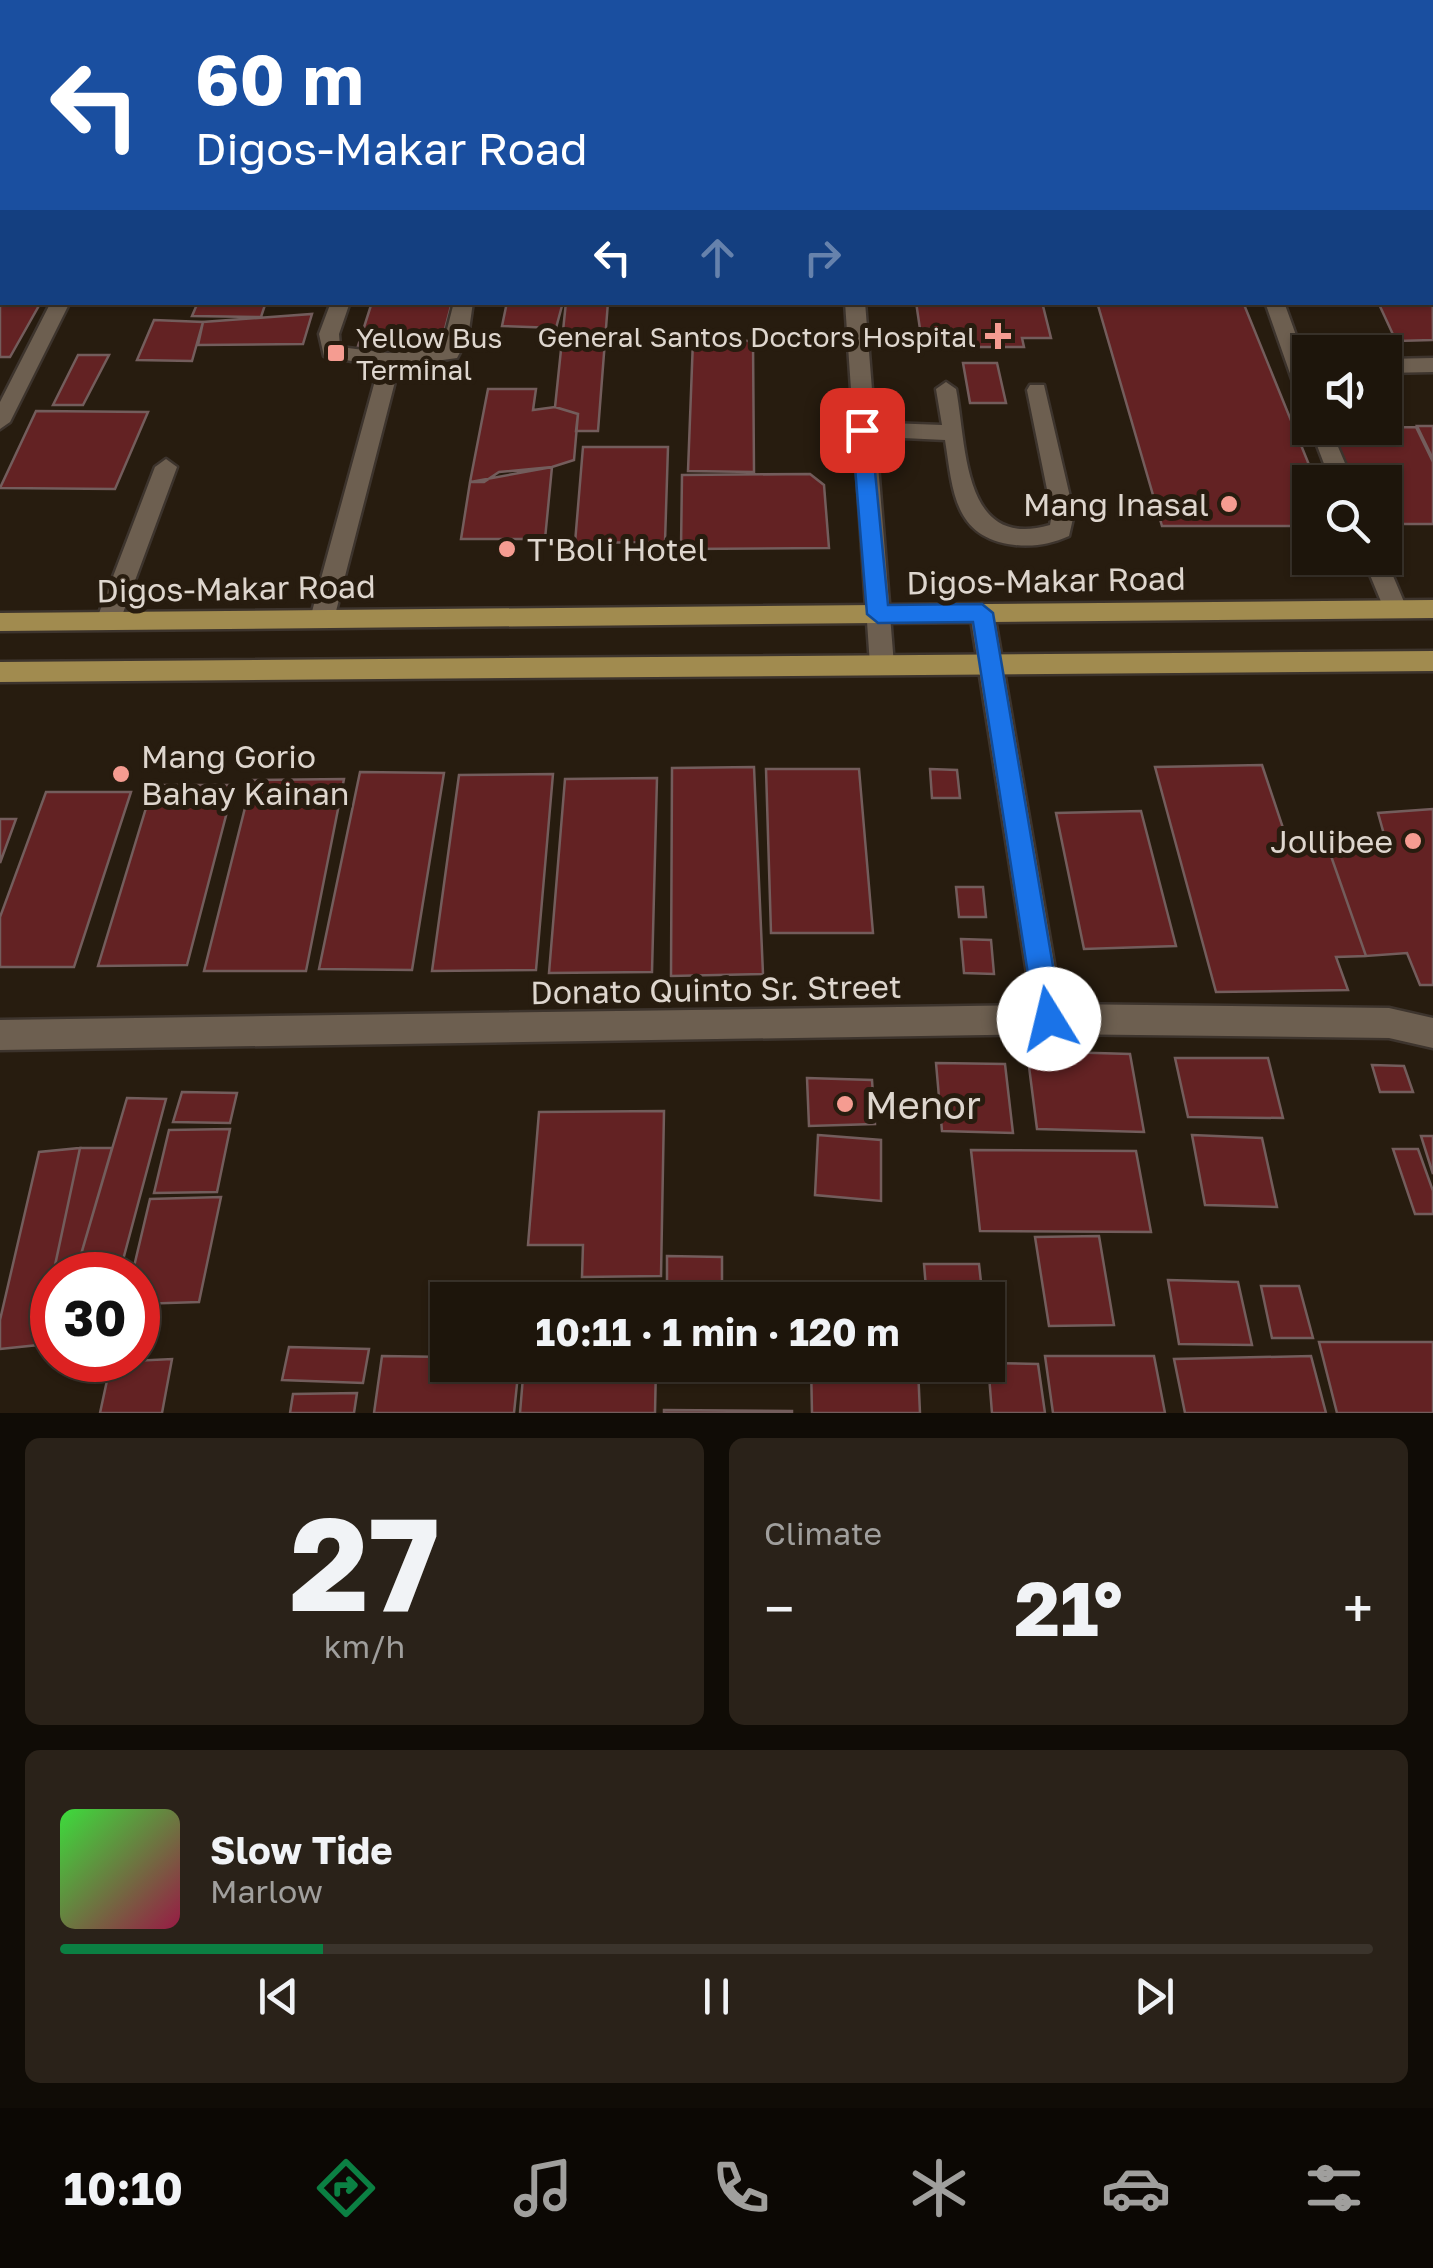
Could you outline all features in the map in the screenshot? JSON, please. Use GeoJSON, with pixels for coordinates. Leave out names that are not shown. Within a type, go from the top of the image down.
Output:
{"type":"FeatureCollection","features":[{"type":"Feature","properties":{"kind":"main road","name":"Digos-Makar Road"},"geometry":{"type":"LineString","coordinates":[[0,622],[1433,609]]}},
{"type":"Feature","properties":{"kind":"main road"},"geometry":{"type":"LineString","coordinates":[[0,672],[1433,661]]}},
{"type":"Feature","properties":{"kind":"street"},"geometry":{"type":"LineString","coordinates":[[0,422],[59,305]]}},
{"type":"Feature","properties":{"kind":"street"},"geometry":{"type":"LineString","coordinates":[[340,305],[329,334],[331,351],[344,357],[391,358],[450,353],[458,337],[463,305]]}},
{"type":"Feature","properties":{"kind":"street"},"geometry":{"type":"LineString","coordinates":[[854,305],[882,666]]}},
{"type":"Feature","properties":{"kind":"street"},"geometry":{"type":"LineString","coordinates":[[1275,305],[1292,342]]}},
{"type":"Feature","properties":{"kind":"street"},"geometry":{"type":"LineString","coordinates":[[322,619],[391,358]]}},
{"type":"Feature","properties":{"kind":"street"},"geometry":{"type":"LineString","coordinates":[[1402,366],[1433,365]]}},
{"type":"Feature","properties":{"kind":"street"},"geometry":{"type":"LineString","coordinates":[[946,390],[970,514],[980,527],[1008,537],[1050,536],[1061,530],[1063,514],[1037,390]]}},
{"type":"Feature","properties":{"kind":"street"},"geometry":{"type":"LineString","coordinates":[[862,430],[954,433]]}},
{"type":"Feature","properties":{"kind":"street"},"geometry":{"type":"LineString","coordinates":[[108,621],[166,467]]}},
{"type":"Feature","properties":{"kind":"street"},"geometry":{"type":"LineString","coordinates":[[1381,575],[1395,609]]}},
{"type":"Feature","properties":{"kind":"street"},"geometry":{"type":"LineString","coordinates":[[982,613],[1049,1019]]}},
{"type":"Feature","properties":{"kind":"street","name":"Donato Quinto Sr. Street"},"geometry":{"type":"LineString","coordinates":[[0,1035],[1049,1019],[1389,1023],[1433,1033]]}},
{"type":"Feature","properties":{"kind":"building"},"geometry":{"type":"Polygon","coordinates":[[[0,305],[39,305],[10,357],[0,357],[0,305]]]}},
{"type":"Feature","properties":{"kind":"building"},"geometry":{"type":"Polygon","coordinates":[[[197,305],[265,305],[261,317],[192,316],[197,305]]]}},
{"type":"Feature","properties":{"kind":"building"},"geometry":{"type":"Polygon","coordinates":[[[371,305],[451,305],[440,348],[358,346],[371,305]]]}},
{"type":"Feature","properties":{"kind":"building"},"geometry":{"type":"Polygon","coordinates":[[[506,305],[562,305],[556,328],[502,326],[506,305]]]}},
{"type":"Feature","properties":{"kind":"building"},"geometry":{"type":"Polygon","coordinates":[[[566,305],[608,305],[598,431],[576,431],[578,414],[555,407],[566,305]]]}},
{"type":"Feature","properties":{"kind":"building"},"geometry":{"type":"Polygon","coordinates":[[[916,305],[1043,305],[1051,338],[1022,338],[1024,347],[938,347],[935,329],[920,329],[916,305]]]}},
{"type":"Feature","properties":{"kind":"building"},"geometry":{"type":"Polygon","coordinates":[[[1098,305],[1244,305],[1292,423],[1292,445],[1301,445],[1309,465],[1292,465],[1292,526],[1162,526],[1098,305]]]}},
{"type":"Feature","properties":{"kind":"building"},"geometry":{"type":"Polygon","coordinates":[[[1379,305],[1433,305],[1433,340],[1402,341],[1402,335],[1393,335],[1379,305]]]}},
{"type":"Feature","properties":{"kind":"building"},"geometry":{"type":"Polygon","coordinates":[[[312,314],[303,344],[198,345],[203,322],[312,314]]]}},
{"type":"Feature","properties":{"kind":"building"},"geometry":{"type":"Polygon","coordinates":[[[154,320],[203,322],[192,361],[137,360],[154,320]]]}},
{"type":"Feature","properties":{"kind":"building"},"geometry":{"type":"Polygon","coordinates":[[[693,340],[753,341],[754,472],[688,471],[693,340]]]}},
{"type":"Feature","properties":{"kind":"building"},"geometry":{"type":"Polygon","coordinates":[[[78,355],[109,355],[83,405],[53,405],[78,355]]]}},
{"type":"Feature","properties":{"kind":"building"},"geometry":{"type":"Polygon","coordinates":[[[963,363],[997,363],[1006,403],[970,403],[963,363]]]}},
{"type":"Feature","properties":{"kind":"building"},"geometry":{"type":"Polygon","coordinates":[[[488,389],[536,389],[533,410],[555,407],[578,414],[574,460],[552,467],[499,472],[484,482],[470,482],[488,389]]]}},
{"type":"Feature","properties":{"kind":"building"},"geometry":{"type":"Polygon","coordinates":[[[36,411],[148,412],[115,489],[0,488],[36,411]]]}},
{"type":"Feature","properties":{"kind":"building"},"geometry":{"type":"Polygon","coordinates":[[[1417,426],[1433,426],[1433,459],[1417,426]]]}},
{"type":"Feature","properties":{"kind":"building"},"geometry":{"type":"Polygon","coordinates":[[[1402,427],[1416,427],[1433,462],[1433,524],[1402,524],[1402,465],[1345,465],[1337,445],[1402,445],[1402,427]]]}},
{"type":"Feature","properties":{"kind":"building"},"geometry":{"type":"Polygon","coordinates":[[[583,447],[668,447],[665,542],[575,543],[583,447]]]}},
{"type":"Feature","properties":{"kind":"building"},"geometry":{"type":"Polygon","coordinates":[[[552,467],[545,539],[461,539],[470,482],[552,467]]]}},
{"type":"Feature","properties":{"kind":"building"},"geometry":{"type":"Polygon","coordinates":[[[810,474],[824,485],[829,548],[681,549],[682,475],[810,474]]]}},
{"type":"Feature","properties":{"kind":"building"},"geometry":{"type":"Polygon","coordinates":[[[1262,765],[1286,837],[1324,836],[1366,956],[1336,957],[1348,990],[1216,992],[1155,767],[1262,765]]]}},
{"type":"Feature","properties":{"kind":"building"},"geometry":{"type":"Polygon","coordinates":[[[754,767],[763,974],[671,976],[672,768],[754,767]]]}},
{"type":"Feature","properties":{"kind":"building"},"geometry":{"type":"Polygon","coordinates":[[[766,769],[859,769],[873,933],[771,933],[766,769]]]}},
{"type":"Feature","properties":{"kind":"building"},"geometry":{"type":"Polygon","coordinates":[[[930,769],[957,770],[960,798],[932,798],[930,769]]]}},
{"type":"Feature","properties":{"kind":"building"},"geometry":{"type":"Polygon","coordinates":[[[360,772],[444,773],[412,970],[319,969],[360,772]]]}},
{"type":"Feature","properties":{"kind":"building"},"geometry":{"type":"Polygon","coordinates":[[[553,774],[536,970],[432,971],[459,775],[553,774]]]}},
{"type":"Feature","properties":{"kind":"building"},"geometry":{"type":"Polygon","coordinates":[[[657,778],[652,972],[549,973],[565,779],[657,778]]]}},
{"type":"Feature","properties":{"kind":"building"},"geometry":{"type":"Polygon","coordinates":[[[344,779],[306,971],[204,971],[252,780],[344,779]]]}},
{"type":"Feature","properties":{"kind":"building"},"geometry":{"type":"Polygon","coordinates":[[[153,785],[234,785],[187,965],[98,966],[153,785]]]}},
{"type":"Feature","properties":{"kind":"building"},"geometry":{"type":"Polygon","coordinates":[[[46,792],[131,792],[74,967],[0,967],[0,917],[46,792]]]}},
{"type":"Feature","properties":{"kind":"building"},"geometry":{"type":"Polygon","coordinates":[[[1433,809],[1433,985],[1420,985],[1407,953],[1366,956],[1324,836],[1385,838],[1378,813],[1433,809]]]}},
{"type":"Feature","properties":{"kind":"building"},"geometry":{"type":"Polygon","coordinates":[[[1141,811],[1176,946],[1084,949],[1056,813],[1141,811]]]}},
{"type":"Feature","properties":{"kind":"building"},"geometry":{"type":"Polygon","coordinates":[[[0,819],[16,819],[0,863],[0,819]]]}},
{"type":"Feature","properties":{"kind":"building"},"geometry":{"type":"Polygon","coordinates":[[[956,887],[983,887],[986,917],[959,917],[956,887]]]}},
{"type":"Feature","properties":{"kind":"building"},"geometry":{"type":"Polygon","coordinates":[[[961,939],[991,940],[994,974],[964,973],[961,939]]]}},
{"type":"Feature","properties":{"kind":"building"},"geometry":{"type":"Polygon","coordinates":[[[1027,1051],[1130,1054],[1144,1132],[1037,1129],[1027,1051]]]}},
{"type":"Feature","properties":{"kind":"building"},"geometry":{"type":"Polygon","coordinates":[[[1175,1058],[1268,1058],[1283,1118],[1188,1117],[1175,1058]]]}},
{"type":"Feature","properties":{"kind":"building"},"geometry":{"type":"Polygon","coordinates":[[[936,1063],[1005,1064],[1013,1133],[942,1131],[936,1063]]]}},
{"type":"Feature","properties":{"kind":"building"},"geometry":{"type":"Polygon","coordinates":[[[1372,1065],[1404,1066],[1413,1092],[1380,1092],[1372,1065]]]}},
{"type":"Feature","properties":{"kind":"building"},"geometry":{"type":"Polygon","coordinates":[[[807,1078],[872,1080],[875,1124],[809,1126],[807,1078]]]}},
{"type":"Feature","properties":{"kind":"building"},"geometry":{"type":"Polygon","coordinates":[[[182,1092],[237,1093],[230,1123],[173,1122],[182,1092]]]}},
{"type":"Feature","properties":{"kind":"building"},"geometry":{"type":"Polygon","coordinates":[[[127,1098],[166,1099],[125,1252],[82,1252],[127,1098]]]}},
{"type":"Feature","properties":{"kind":"building"},"geometry":{"type":"Polygon","coordinates":[[[664,1111],[661,1276],[582,1277],[583,1245],[528,1245],[539,1112],[664,1111]]]}},
{"type":"Feature","properties":{"kind":"building"},"geometry":{"type":"Polygon","coordinates":[[[230,1129],[217,1192],[154,1193],[169,1130],[230,1129]]]}},
{"type":"Feature","properties":{"kind":"building"},"geometry":{"type":"Polygon","coordinates":[[[818,1135],[881,1140],[881,1201],[815,1195],[818,1135]]]}},
{"type":"Feature","properties":{"kind":"building"},"geometry":{"type":"Polygon","coordinates":[[[1192,1135],[1262,1138],[1277,1207],[1205,1205],[1192,1135]]]}},
{"type":"Feature","properties":{"kind":"building"},"geometry":{"type":"Polygon","coordinates":[[[1421,1136],[1433,1136],[1433,1174],[1421,1136]]]}},
{"type":"Feature","properties":{"kind":"building"},"geometry":{"type":"Polygon","coordinates":[[[80,1148],[58,1252],[30,1252],[30,1346],[0,1349],[0,1320],[39,1152],[80,1148]]]}},
{"type":"Feature","properties":{"kind":"building"},"geometry":{"type":"Polygon","coordinates":[[[80,1148],[112,1148],[82,1252],[58,1252],[80,1148]]]}},
{"type":"Feature","properties":{"kind":"building"},"geometry":{"type":"Polygon","coordinates":[[[1393,1149],[1418,1149],[1433,1191],[1433,1214],[1415,1214],[1393,1149]]]}},
{"type":"Feature","properties":{"kind":"building"},"geometry":{"type":"Polygon","coordinates":[[[971,1150],[1136,1151],[1151,1232],[980,1231],[971,1150]]]}},
{"type":"Feature","properties":{"kind":"building"},"geometry":{"type":"Polygon","coordinates":[[[221,1197],[199,1302],[160,1303],[160,1252],[137,1252],[150,1199],[221,1197]]]}},
{"type":"Feature","properties":{"kind":"building"},"geometry":{"type":"Polygon","coordinates":[[[1099,1236],[1114,1325],[1049,1326],[1035,1237],[1099,1236]]]}},
{"type":"Feature","properties":{"kind":"building"},"geometry":{"type":"Polygon","coordinates":[[[667,1256],[722,1257],[722,1282],[667,1282],[667,1256]]]}},
{"type":"Feature","properties":{"kind":"building"},"geometry":{"type":"Polygon","coordinates":[[[924,1264],[979,1264],[981,1282],[926,1282],[924,1264]]]}},
{"type":"Feature","properties":{"kind":"building"},"geometry":{"type":"Polygon","coordinates":[[[1168,1280],[1238,1282],[1252,1345],[1179,1344],[1168,1280]]]}},
{"type":"Feature","properties":{"kind":"building"},"geometry":{"type":"Polygon","coordinates":[[[1261,1286],[1299,1286],[1313,1338],[1272,1338],[1261,1286]]]}},
{"type":"Feature","properties":{"kind":"building"},"geometry":{"type":"Polygon","coordinates":[[[1319,1342],[1433,1342],[1433,1413],[1337,1413],[1319,1342]]]}},
{"type":"Feature","properties":{"kind":"building"},"geometry":{"type":"Polygon","coordinates":[[[289,1347],[369,1349],[363,1383],[282,1380],[289,1347]]]}},
{"type":"Feature","properties":{"kind":"building"},"geometry":{"type":"Polygon","coordinates":[[[382,1356],[430,1357],[430,1382],[517,1382],[514,1413],[374,1413],[382,1356]]]}},
{"type":"Feature","properties":{"kind":"building"},"geometry":{"type":"Polygon","coordinates":[[[1045,1356],[1154,1356],[1165,1413],[1053,1413],[1045,1356]]]}},
{"type":"Feature","properties":{"kind":"building"},"geometry":{"type":"Polygon","coordinates":[[[1311,1356],[1326,1413],[1185,1413],[1174,1359],[1311,1356]]]}},
{"type":"Feature","properties":{"kind":"building"},"geometry":{"type":"Polygon","coordinates":[[[172,1359],[162,1413],[100,1413],[107,1382],[160,1382],[160,1360],[172,1359]]]}},
{"type":"Feature","properties":{"kind":"building"},"geometry":{"type":"Polygon","coordinates":[[[1005,1363],[1038,1364],[1045,1413],[992,1413],[990,1382],[1005,1382],[1005,1363]]]}},
{"type":"Feature","properties":{"kind":"building"},"geometry":{"type":"Polygon","coordinates":[[[523,1382],[656,1382],[655,1413],[520,1413],[523,1382]]]}},
{"type":"Feature","properties":{"kind":"building"},"geometry":{"type":"Polygon","coordinates":[[[811,1382],[919,1382],[920,1413],[812,1413],[811,1382]]]}},
{"type":"Feature","properties":{"kind":"building"},"geometry":{"type":"Polygon","coordinates":[[[357,1393],[354,1413],[290,1413],[293,1394],[357,1393]]]}},
{"type":"Feature","properties":{"kind":"building"},"geometry":{"type":"Polygon","coordinates":[[[792,1411],[792,1413],[664,1413],[792,1411]]]}},
{"type":"Feature","properties":{"kind":"place","name":"General Santos Doctors Hospital"},"geometry":{"type":"Point","coordinates":[998,336]}},
{"type":"Feature","properties":{"kind":"place","name":"Yellow Bus Terminal"},"geometry":{"type":"Point","coordinates":[336,353]}},
{"type":"Feature","properties":{"kind":"place","name":"Mang Inasal"},"geometry":{"type":"Point","coordinates":[1229,504]}},
{"type":"Feature","properties":{"kind":"place","name":"T'Boli Hotel"},"geometry":{"type":"Point","coordinates":[507,549]}},
{"type":"Feature","properties":{"kind":"place","name":"Mang Gorio Bahay Kainan"},"geometry":{"type":"Point","coordinates":[121,774]}},
{"type":"Feature","properties":{"kind":"place","name":"Jollibee"},"geometry":{"type":"Point","coordinates":[1413,841]}},
{"type":"Feature","properties":{"kind":"place","name":"Menor"},"geometry":{"type":"Point","coordinates":[845,1104]}},
{"type":"Feature","properties":{"kind":"route"},"geometry":{"type":"LineString","coordinates":[[862,430],[878,614],[982,613],[1049,1019]]}}]}
